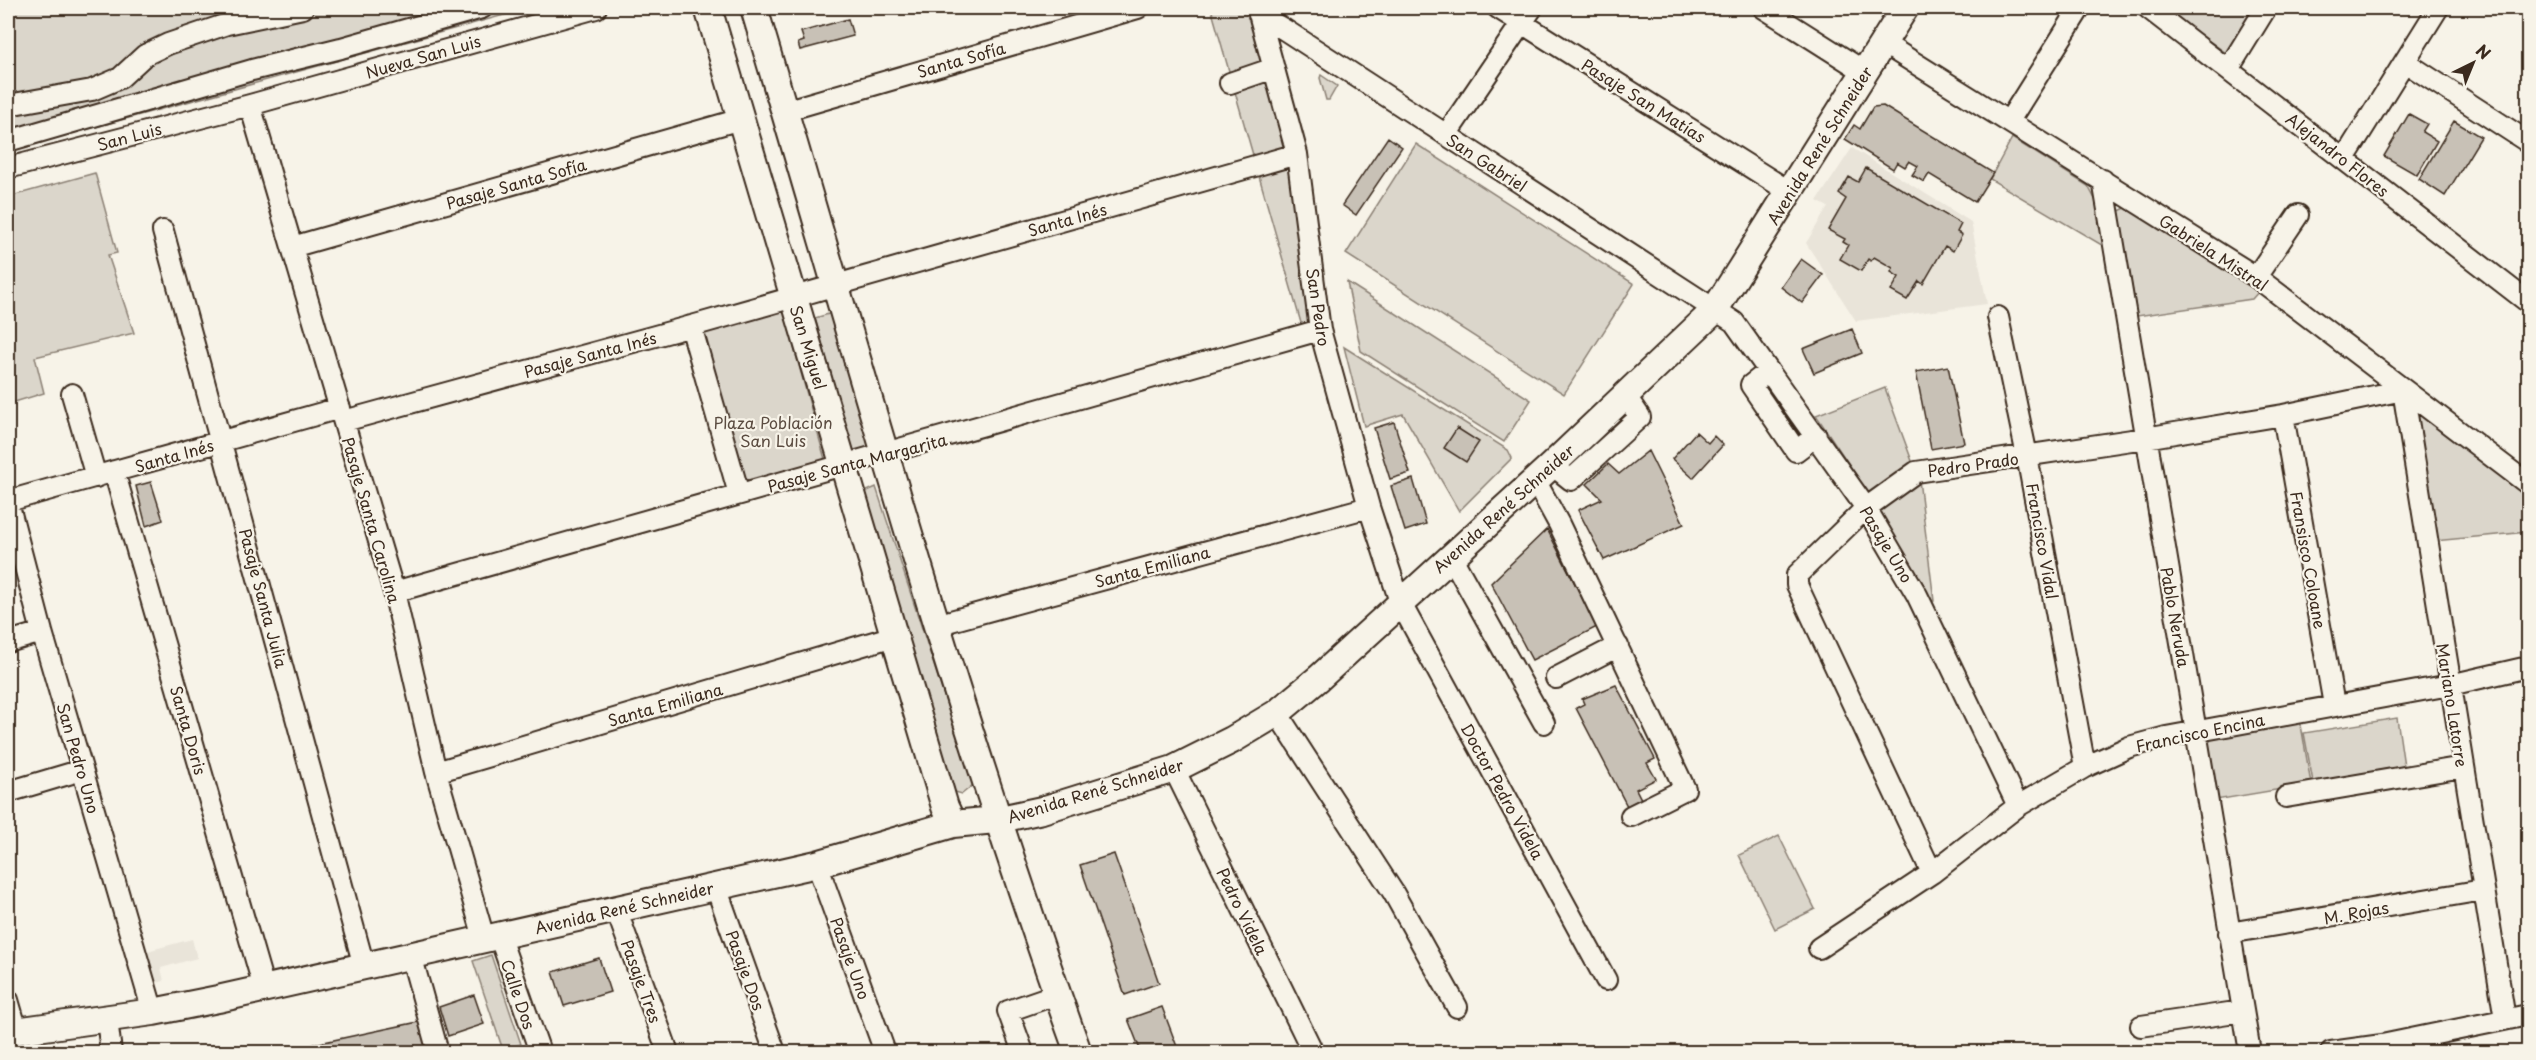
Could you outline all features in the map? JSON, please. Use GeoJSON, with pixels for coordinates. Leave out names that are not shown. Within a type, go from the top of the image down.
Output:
{"type":"FeatureCollection","features":[{"type":"Feature","properties":{"kind":"main road","name":"San Miguel"},"geometry":{"type":"LineString","coordinates":[[708,8],[945,807],[953,824]]}},
{"type":"Feature","properties":{"kind":"main road"},"geometry":{"type":"LineString","coordinates":[[754,8],[936,625],[996,820],[1078,1053]]}},
{"type":"Feature","properties":{"kind":"main road","name":"Avenida René Schneider"},"geometry":{"type":"LineString","coordinates":[[12,1032],[153,1012],[817,864],[953,824],[996,820],[1042,810],[1174,769],[1232,740],[1277,712],[1319,678],[1544,472],[1714,311],[1905,8]]}},
{"type":"Feature","properties":{"kind":"street"},"geometry":{"type":"LineString","coordinates":[[8,105],[92,90],[120,78],[145,55],[168,44],[227,24],[303,8]]}},
{"type":"Feature","properties":{"kind":"street"},"geometry":{"type":"LineString","coordinates":[[8,141],[252,70],[341,48],[482,8]]}},
{"type":"Feature","properties":{"kind":"street","name":"Nueva San Luis"},"geometry":{"type":"LineString","coordinates":[[250,105],[596,8]]}},
{"type":"Feature","properties":{"kind":"street","name":"Santa Sofía"},"geometry":{"type":"LineString","coordinates":[[784,111],[1138,8]]}},
{"type":"Feature","properties":{"kind":"street","name":"Pasaje San Matías"},"geometry":{"type":"LineString","coordinates":[[1498,8],[1526,16],[1790,192]]}},
{"type":"Feature","properties":{"kind":"street"},"geometry":{"type":"LineString","coordinates":[[1764,8],[1865,72]]}},
{"type":"Feature","properties":{"kind":"street"},"geometry":{"type":"LineString","coordinates":[[2009,121],[2080,8]]}},
{"type":"Feature","properties":{"kind":"street","name":"Alejandro Flores"},"geometry":{"type":"LineString","coordinates":[[2148,8],[2229,68],[2529,302]]}},
{"type":"Feature","properties":{"kind":"street"},"geometry":{"type":"LineString","coordinates":[[2229,68],[2266,8]]}},
{"type":"Feature","properties":{"kind":"street"},"geometry":{"type":"LineString","coordinates":[[2344,159],[2438,8]]}},
{"type":"Feature","properties":{"kind":"street","name":"San Pedro"},"geometry":{"type":"LineString","coordinates":[[1258,11],[1297,154],[1320,330],[1369,507],[1400,602]]}},
{"type":"Feature","properties":{"kind":"street","name":"San Gabriel"},"geometry":{"type":"LineString","coordinates":[[1258,11],[1714,311]]}},
{"type":"Feature","properties":{"kind":"street"},"geometry":{"type":"LineString","coordinates":[[1446,135],[1526,16]]}},
{"type":"Feature","properties":{"kind":"street","name":"Gabriela Mistral"},"geometry":{"type":"LineString","coordinates":[[1883,43],[2256,277],[2529,484]]}},
{"type":"Feature","properties":{"kind":"street"},"geometry":{"type":"LineString","coordinates":[[2405,62],[2529,142]]}},
{"type":"Feature","properties":{"kind":"street"},"geometry":{"type":"LineString","coordinates":[[1230,83],[1274,68]]}},
{"type":"Feature","properties":{"kind":"street","name":"San Luis"},"geometry":{"type":"LineString","coordinates":[[8,168],[250,105]]}},
{"type":"Feature","properties":{"kind":"street","name":"Pasaje Santa Carolina"},"geometry":{"type":"LineString","coordinates":[[250,105],[394,592],[436,772],[476,903],[491,937]]}},
{"type":"Feature","properties":{"kind":"street","name":"Pasaje Santa Sofía"},"geometry":{"type":"LineString","coordinates":[[292,247],[741,119]]}},
{"type":"Feature","properties":{"kind":"street","name":"Santa Inés"},"geometry":{"type":"LineString","coordinates":[[836,284],[1297,154]]}},
{"type":"Feature","properties":{"kind":"street","name":"Pablo Neruda"},"geometry":{"type":"LineString","coordinates":[[2103,180],[2250,1053]]}},
{"type":"Feature","properties":{"kind":"street"},"geometry":{"type":"LineString","coordinates":[[2256,277],[2298,215]]}},
{"type":"Feature","properties":{"kind":"street","name":"Pasaje Santa Julia"},"geometry":{"type":"LineString","coordinates":[[163,231],[364,966]]}},
{"type":"Feature","properties":{"kind":"street","name":"Pasaje Santa Inés"},"geometry":{"type":"LineString","coordinates":[[342,414],[690,326],[836,284]]}},
{"type":"Feature","properties":{"kind":"street","name":"Pasaje Uno"},"geometry":{"type":"LineString","coordinates":[[1714,311],[1734,322],[1866,508],[1917,595],[2018,806]]}},
{"type":"Feature","properties":{"kind":"street","name":"Francisco Vidal"},"geometry":{"type":"LineString","coordinates":[[1998,317],[2028,456],[2085,767]]}},
{"type":"Feature","properties":{"kind":"street"},"geometry":{"type":"LineString","coordinates":[[690,326],[739,494]]}},
{"type":"Feature","properties":{"kind":"street","name":"Pasaje Santa Margarita"},"geometry":{"type":"LineString","coordinates":[[394,592],[1320,330]]}},
{"type":"Feature","properties":{"kind":"street","name":"Pedro Prado"},"geometry":{"type":"LineString","coordinates":[[1932,873],[1797,585],[1797,575],[1866,508],[1916,472],[2283,415],[2403,390]]}},
{"type":"Feature","properties":{"kind":"street","name":"Mariano Latorre"},"geometry":{"type":"LineString","coordinates":[[2403,390],[2505,1019]]}},
{"type":"Feature","properties":{"kind":"street","name":"Santa Doris"},"geometry":{"type":"LineString","coordinates":[[72,394],[105,474],[264,988]]}},
{"type":"Feature","properties":{"kind":"street","name":"Santa Inés"},"geometry":{"type":"LineString","coordinates":[[8,502],[222,441],[342,414]]}},
{"type":"Feature","properties":{"kind":"street","name":"Fransisco Coloane"},"geometry":{"type":"LineString","coordinates":[[2283,415],[2334,705]]}},
{"type":"Feature","properties":{"kind":"street"},"geometry":{"type":"LineString","coordinates":[[1544,472],[1618,646],[1686,789],[1631,816]]}},
{"type":"Feature","properties":{"kind":"street","name":"San Pedro Uno"},"geometry":{"type":"LineString","coordinates":[[8,502],[42,632],[153,1012]]}},
{"type":"Feature","properties":{"kind":"street","name":"Santa Emiliana"},"geometry":{"type":"LineString","coordinates":[[936,625],[1369,507]]}},
{"type":"Feature","properties":{"kind":"street"},"geometry":{"type":"LineString","coordinates":[[1450,556],[1544,723]]}},
{"type":"Feature","properties":{"kind":"street","name":"Doctor Pedro Videla"},"geometry":{"type":"LineString","coordinates":[[1400,602],[1606,980]]}},
{"type":"Feature","properties":{"kind":"street"},"geometry":{"type":"LineString","coordinates":[[8,642],[42,632]]}},
{"type":"Feature","properties":{"kind":"street","name":"Santa Emiliana"},"geometry":{"type":"LineString","coordinates":[[436,772],[894,636]]}},
{"type":"Feature","properties":{"kind":"street"},"geometry":{"type":"LineString","coordinates":[[1556,678],[1618,646]]}},
{"type":"Feature","properties":{"kind":"street","name":"Francisco Encina"},"geometry":{"type":"LineString","coordinates":[[1819,948],[1932,873],[2018,806],[2085,767],[2129,747],[2334,705],[2450,685],[2529,667]]}},
{"type":"Feature","properties":{"kind":"street"},"geometry":{"type":"LineString","coordinates":[[1277,712],[1393,892],[1457,1007]]}},
{"type":"Feature","properties":{"kind":"street"},"geometry":{"type":"LineString","coordinates":[[2286,797],[2463,767]]}},
{"type":"Feature","properties":{"kind":"street","name":"Pedro Videla"},"geometry":{"type":"LineString","coordinates":[[1174,769],[1313,1053]]}},
{"type":"Feature","properties":{"kind":"street"},"geometry":{"type":"LineString","coordinates":[[8,792],[82,770]]}},
{"type":"Feature","properties":{"kind":"street","name":"Pasaje Uno"},"geometry":{"type":"LineString","coordinates":[[817,864],[885,1053]]}},
{"type":"Feature","properties":{"kind":"street","name":"Pasaje Dos"},"geometry":{"type":"LineString","coordinates":[[716,887],[775,1053]]}},
{"type":"Feature","properties":{"kind":"street","name":"M. Rojas"},"geometry":{"type":"LineString","coordinates":[[2229,933],[2483,890]]}},
{"type":"Feature","properties":{"kind":"street","name":"Pasaje Tres"},"geometry":{"type":"LineString","coordinates":[[616,909],[668,1053]]}},
{"type":"Feature","properties":{"kind":"street","name":"Calle Dos"},"geometry":{"type":"LineString","coordinates":[[491,937],[540,1053]]}},
{"type":"Feature","properties":{"kind":"street"},"geometry":{"type":"LineString","coordinates":[[411,955],[438,1053]]}},
{"type":"Feature","properties":{"kind":"street"},"geometry":{"type":"LineString","coordinates":[[1023,1053],[1008,1011],[1057,994]]}},
{"type":"Feature","properties":{"kind":"street"},"geometry":{"type":"LineString","coordinates":[[8,1000],[12,1032]]}},
{"type":"Feature","properties":{"kind":"street"},"geometry":{"type":"LineString","coordinates":[[2141,1026],[2242,1011]]}},
{"type":"Feature","properties":{"kind":"street"},"geometry":{"type":"LineString","coordinates":[[2331,1053],[2382,1049],[2529,1015]]}},
{"type":"Feature","properties":{"kind":"street"},"geometry":{"type":"LineString","coordinates":[[107,1019],[111,1053]]}},
{"type":"Feature","properties":{"kind":"shaded area"},"geometry":{"type":"Polygon","coordinates":[[[1852,148],[1971,222],[1987,304],[1856,321],[1806,243],[1828,207],[1817,201],[1852,148]]]}},
{"type":"Feature","properties":{"kind":"shaded area"},"geometry":{"type":"Polygon","coordinates":[[[192,939],[197,958],[161,968],[164,981],[149,985],[140,953],[192,939]]]}},
{"type":"Feature","properties":{"kind":"green space"},"geometry":{"type":"Polygon","coordinates":[[[8,8],[530,8],[8,151],[8,8]]]}},
{"type":"Feature","properties":{"kind":"green space"},"geometry":{"type":"Polygon","coordinates":[[[1211,8],[1251,8],[1295,184],[1310,327],[1303,330],[1211,8]]]}},
{"type":"Feature","properties":{"kind":"green space"},"geometry":{"type":"Polygon","coordinates":[[[2163,8],[2259,8],[2229,55],[2163,8]]]}},
{"type":"Feature","properties":{"kind":"green space"},"geometry":{"type":"Polygon","coordinates":[[[1321,75],[1337,86],[1329,100],[1326,100],[1321,75]]]}},
{"type":"Feature","properties":{"kind":"green space"},"geometry":{"type":"Polygon","coordinates":[[[2012,138],[2088,186],[2096,201],[2105,247],[1990,179],[2012,138]]]}},
{"type":"Feature","properties":{"kind":"green space"},"geometry":{"type":"Polygon","coordinates":[[[1416,144],[1634,284],[1564,394],[1346,254],[1416,144]]]}},
{"type":"Feature","properties":{"kind":"green space"},"geometry":{"type":"Polygon","coordinates":[[[95,173],[117,253],[108,255],[134,333],[35,357],[44,393],[8,404],[8,197],[95,173]]]}},
{"type":"Feature","properties":{"kind":"green space"},"geometry":{"type":"Polygon","coordinates":[[[2130,206],[2260,290],[2252,299],[2137,316],[2119,211],[2130,206]]]}},
{"type":"Feature","properties":{"kind":"green space"},"geometry":{"type":"Polygon","coordinates":[[[1347,282],[1531,400],[1504,442],[1361,351],[1347,282]]]}},
{"type":"Feature","properties":{"kind":"green space","name":"Plaza Población San Luis"},"geometry":{"type":"Polygon","coordinates":[[[782,304],[826,463],[743,488],[701,329],[782,304]]]}},
{"type":"Feature","properties":{"kind":"green space"},"geometry":{"type":"Polygon","coordinates":[[[832,313],[870,447],[853,452],[815,318],[832,313]]]}},
{"type":"Feature","properties":{"kind":"green space"},"geometry":{"type":"Polygon","coordinates":[[[1344,347],[1508,450],[1512,458],[1459,511],[1403,414],[1364,426],[1344,347]]]}},
{"type":"Feature","properties":{"kind":"green space"},"geometry":{"type":"Polygon","coordinates":[[[1885,388],[1919,480],[1934,601],[1929,602],[1866,490],[1816,415],[1885,388]]]}},
{"type":"Feature","properties":{"kind":"green space"},"geometry":{"type":"Polygon","coordinates":[[[2421,414],[2528,498],[2528,532],[2434,541],[2412,419],[2421,414]]]}},
{"type":"Feature","properties":{"kind":"green space"},"geometry":{"type":"Polygon","coordinates":[[[876,487],[973,785],[962,794],[955,792],[863,493],[876,487]]]}},
{"type":"Feature","properties":{"kind":"green space"},"geometry":{"type":"Polygon","coordinates":[[[2397,718],[2404,766],[2313,782],[2304,733],[2397,718]]]}},
{"type":"Feature","properties":{"kind":"green space"},"geometry":{"type":"Polygon","coordinates":[[[2300,719],[2311,784],[2216,800],[2208,744],[2216,732],[2300,719]]]}},
{"type":"Feature","properties":{"kind":"green space"},"geometry":{"type":"Polygon","coordinates":[[[1779,836],[1815,909],[1775,929],[1739,855],[1779,836]]]}},
{"type":"Feature","properties":{"kind":"green space"},"geometry":{"type":"Polygon","coordinates":[[[491,955],[521,1044],[503,1050],[473,961],[491,955]]]}},
{"type":"Feature","properties":{"kind":"building"},"geometry":{"type":"Polygon","coordinates":[[[848,19],[853,36],[800,50],[798,43],[804,41],[801,32],[848,19]]]}},
{"type":"Feature","properties":{"kind":"building"},"geometry":{"type":"Polygon","coordinates":[[[1883,106],[1993,173],[1975,202],[1929,174],[1924,182],[1912,175],[1918,166],[1909,161],[1905,167],[1897,162],[1893,169],[1845,139],[1854,125],[1860,129],[1873,107],[1883,106]]]}},
{"type":"Feature","properties":{"kind":"building"},"geometry":{"type":"Polygon","coordinates":[[[2409,114],[2427,124],[2422,132],[2437,141],[2417,175],[2384,156],[2409,114]]]}},
{"type":"Feature","properties":{"kind":"building"},"geometry":{"type":"Polygon","coordinates":[[[2454,121],[2481,137],[2445,196],[2419,179],[2454,121]]]}},
{"type":"Feature","properties":{"kind":"building"},"geometry":{"type":"Polygon","coordinates":[[[1388,137],[1402,147],[1356,215],[1342,205],[1388,137]]]}},
{"type":"Feature","properties":{"kind":"building"},"geometry":{"type":"Polygon","coordinates":[[[1866,168],[1961,224],[1957,232],[1962,235],[1953,251],[1945,246],[1923,284],[1919,281],[1907,300],[1891,291],[1899,277],[1891,272],[1893,268],[1874,257],[1871,261],[1868,259],[1861,271],[1840,259],[1848,245],[1843,242],[1845,239],[1828,230],[1846,199],[1839,194],[1849,177],[1858,182],[1866,168]]]}},
{"type":"Feature","properties":{"kind":"building"},"geometry":{"type":"Polygon","coordinates":[[[1801,259],[1823,275],[1802,303],[1781,287],[1801,259]]]}},
{"type":"Feature","properties":{"kind":"building"},"geometry":{"type":"Polygon","coordinates":[[[1852,329],[1862,353],[1814,373],[1803,349],[1852,329]]]}},
{"type":"Feature","properties":{"kind":"building"},"geometry":{"type":"Polygon","coordinates":[[[1948,366],[1964,443],[1931,449],[1916,372],[1948,366]]]}},
{"type":"Feature","properties":{"kind":"building"},"geometry":{"type":"Polygon","coordinates":[[[1394,422],[1410,473],[1390,479],[1374,428],[1394,422]]]}},
{"type":"Feature","properties":{"kind":"building"},"geometry":{"type":"Polygon","coordinates":[[[1457,428],[1479,442],[1466,462],[1444,448],[1457,428]]]}},
{"type":"Feature","properties":{"kind":"building"},"geometry":{"type":"Polygon","coordinates":[[[1696,432],[1708,443],[1714,436],[1723,445],[1693,478],[1672,459],[1696,432]]]}},
{"type":"Feature","properties":{"kind":"building"},"geometry":{"type":"Polygon","coordinates":[[[1648,451],[1684,524],[1604,560],[1578,510],[1602,499],[1587,484],[1608,464],[1619,474],[1648,451]]]}},
{"type":"Feature","properties":{"kind":"building"},"geometry":{"type":"Polygon","coordinates":[[[1413,479],[1426,524],[1405,531],[1391,486],[1413,479]]]}},
{"type":"Feature","properties":{"kind":"building"},"geometry":{"type":"Polygon","coordinates":[[[151,482],[163,520],[146,526],[136,486],[151,482]]]}},
{"type":"Feature","properties":{"kind":"building"},"geometry":{"type":"Polygon","coordinates":[[[1547,529],[1597,627],[1532,660],[1491,583],[1547,529]]]}},
{"type":"Feature","properties":{"kind":"building"},"geometry":{"type":"Polygon","coordinates":[[[1616,685],[1655,759],[1647,763],[1656,779],[1636,789],[1641,799],[1627,806],[1576,708],[1584,704],[1582,699],[1616,685]]]}},
{"type":"Feature","properties":{"kind":"building"},"geometry":{"type":"Polygon","coordinates":[[[1114,854],[1159,983],[1125,995],[1080,865],[1114,854]]]}},
{"type":"Feature","properties":{"kind":"building"},"geometry":{"type":"Polygon","coordinates":[[[599,958],[610,992],[564,1006],[553,972],[599,958]]]}},
{"type":"Feature","properties":{"kind":"building"},"geometry":{"type":"Polygon","coordinates":[[[474,995],[484,1024],[448,1036],[439,1007],[474,995]]]}},
{"type":"Feature","properties":{"kind":"building"},"geometry":{"type":"Polygon","coordinates":[[[1162,1007],[1179,1052],[1141,1052],[1128,1019],[1162,1007]]]}},
{"type":"Feature","properties":{"kind":"building"},"geometry":{"type":"Polygon","coordinates":[[[423,1021],[430,1052],[282,1051],[423,1021]]]}}]}
